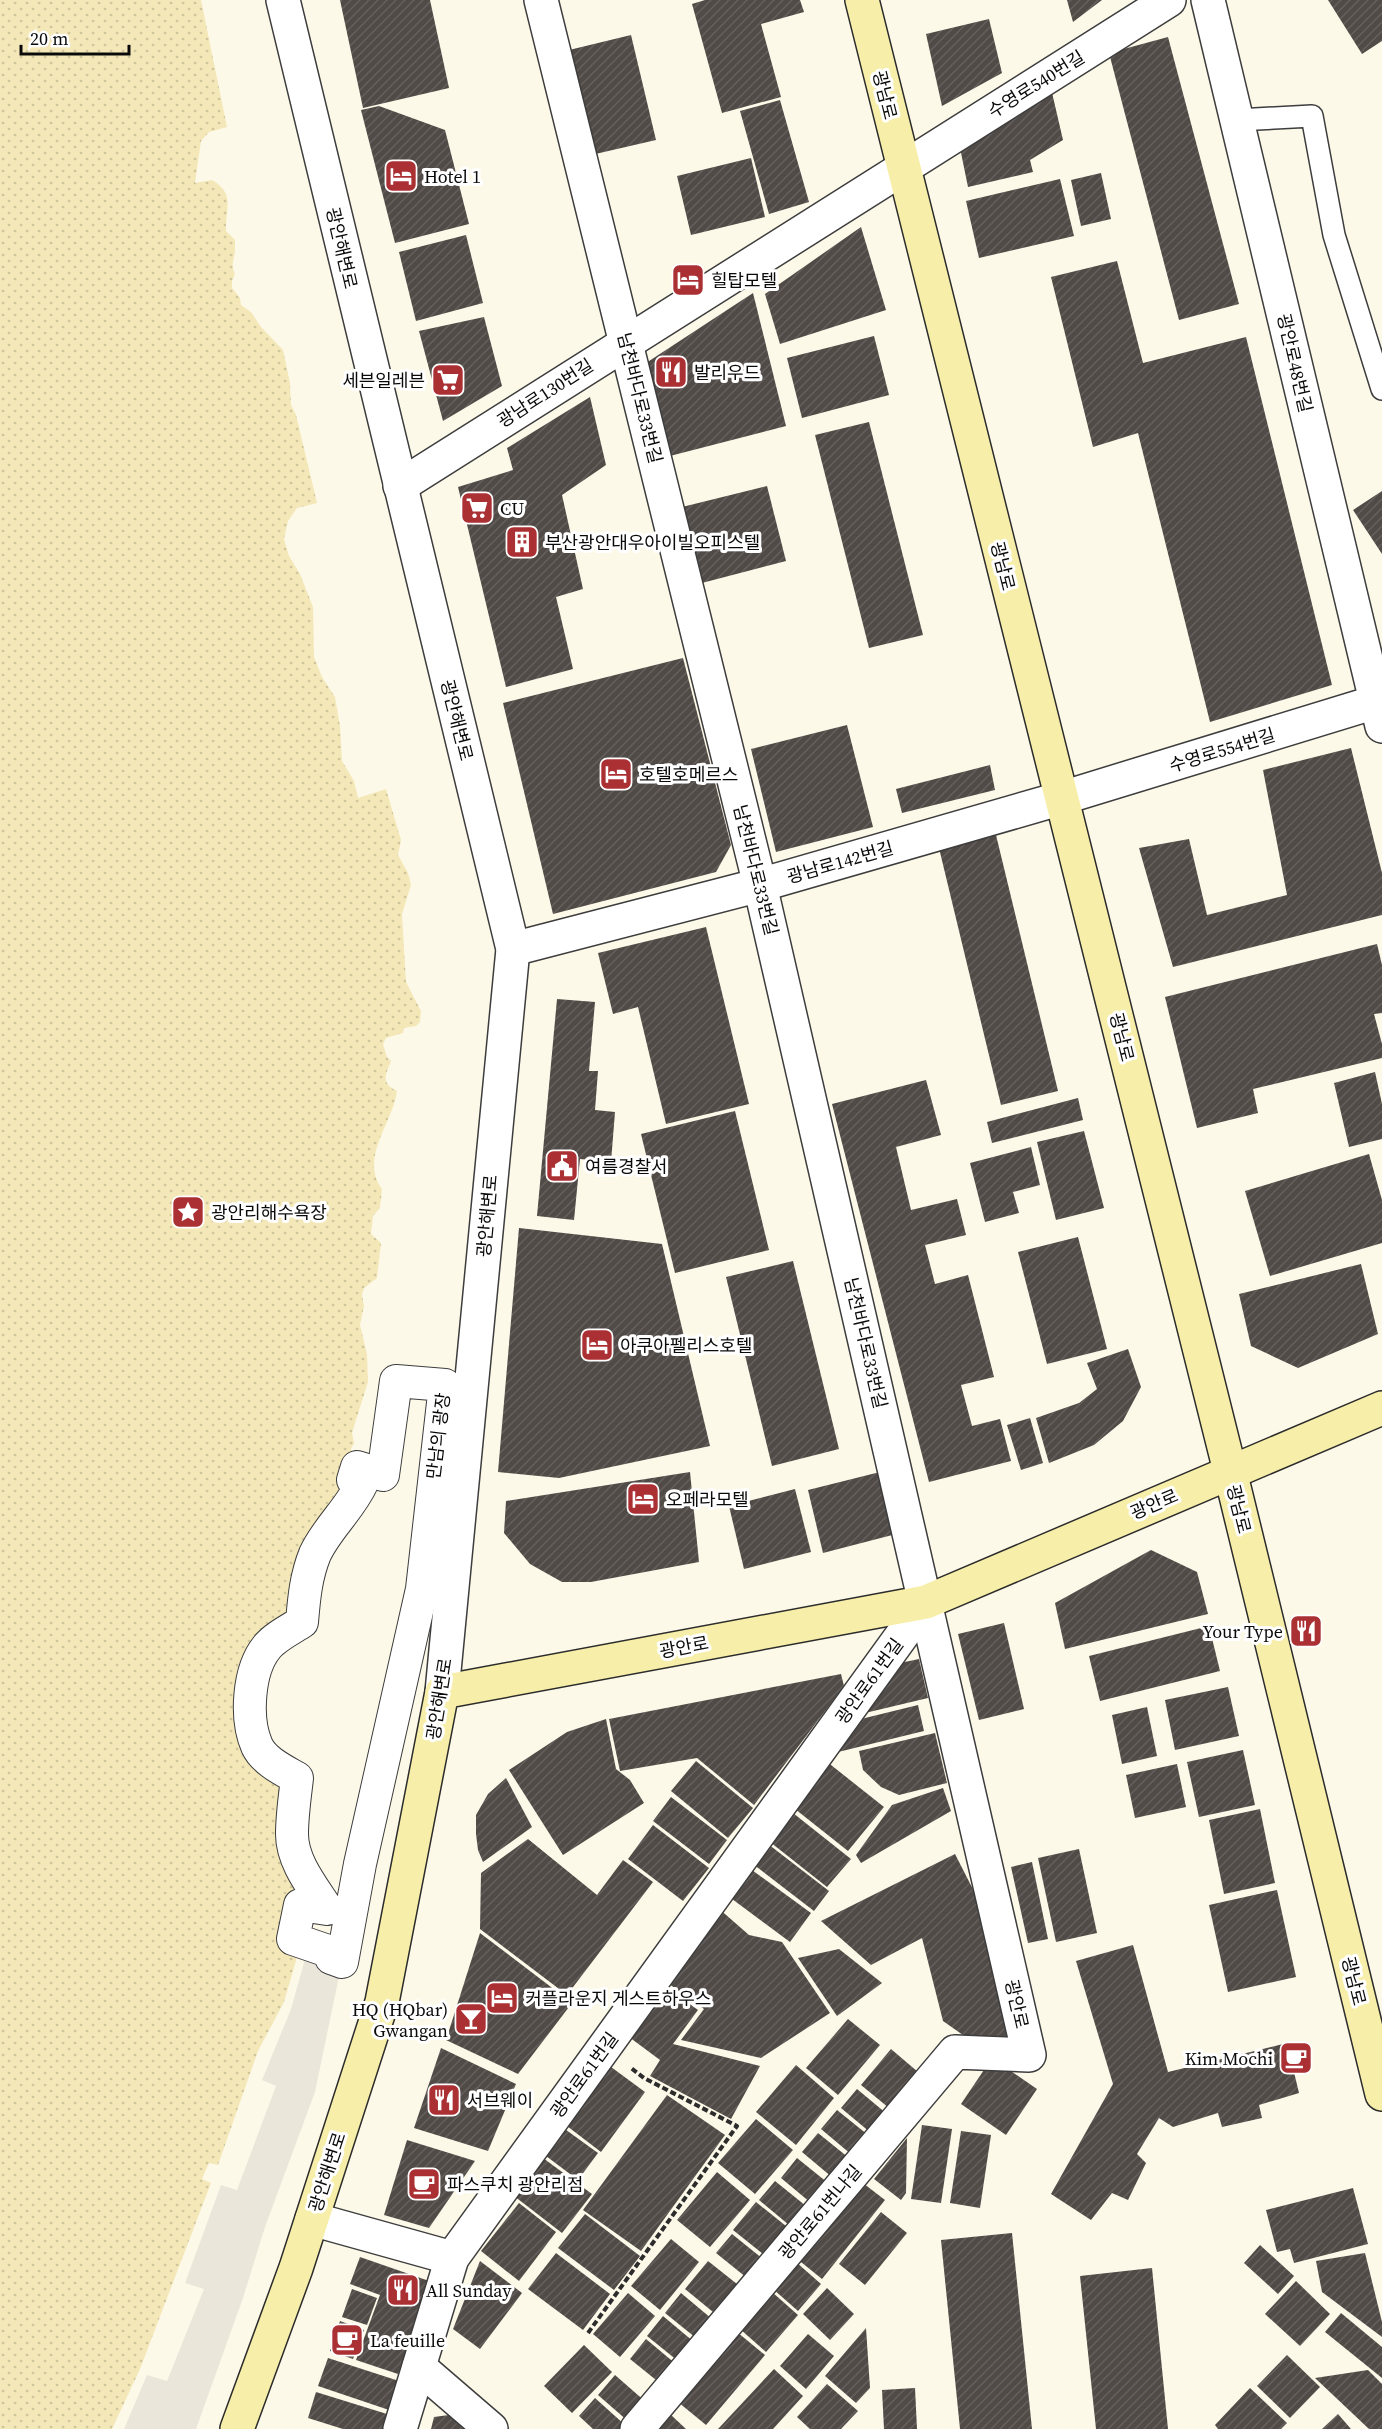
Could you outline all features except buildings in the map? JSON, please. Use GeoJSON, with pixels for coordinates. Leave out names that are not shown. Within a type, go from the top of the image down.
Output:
{"type":"FeatureCollection","features":[{"type":"Feature","properties":{"kind":"main road","name":"광남로"},"geometry":{"type":"LineString","coordinates":[[862,0],[1230,1471],[1380,2082]]}},
{"type":"Feature","properties":{"kind":"main road","name":"광안로"},"geometry":{"type":"LineString","coordinates":[[442,1692],[926,1602],[1382,1408]]}},
{"type":"Feature","properties":{"kind":"main road","name":"광안해변로"},"geometry":{"type":"LineString","coordinates":[[237,2429],[312,2218],[382,2002],[442,1692]]}},
{"type":"Feature","properties":{"kind":"street","name":"광안해변로"},"geometry":{"type":"LineString","coordinates":[[283,0],[513,949],[442,1692]]}},
{"type":"Feature","properties":{"kind":"street","name":"남천바다로33번길"},"geometry":{"type":"LineString","coordinates":[[541,0],[760,885],[926,1602]]}},
{"type":"Feature","properties":{"kind":"street","name":"수영로540번길"},"geometry":{"type":"LineString","coordinates":[[904,168],[1168,0]]}},
{"type":"Feature","properties":{"kind":"street","name":"광안로48번길"},"geometry":{"type":"LineString","coordinates":[[1208,0],[1380,710]]}},
{"type":"Feature","properties":{"kind":"street","name":"광남로130번길"},"geometry":{"type":"LineString","coordinates":[[400,486],[626,341],[904,168]]}},
{"type":"Feature","properties":{"kind":"street","name":"수영로554번길"},"geometry":{"type":"LineString","coordinates":[[1062,798],[1380,710]]}},
{"type":"Feature","properties":{"kind":"street","name":"광남로142번길"},"geometry":{"type":"LineString","coordinates":[[513,949],[760,885],[1062,798]]}},
{"type":"Feature","properties":{"kind":"street","name":"만남의 광장"},"geometry":{"type":"LineString","coordinates":[[396,1381],[446,1385],[422,1589],[360,1864],[342,1962],[331,1958],[331,1952],[293,1939],[300,1905],[327,1909],[311,1887],[299,1862],[292,1836],[297,1778],[274,1765],[257,1747],[250,1713],[255,1666],[268,1645],[302,1622],[305,1585],[316,1552],[355,1499],[362,1483],[353,1480],[357,1467],[383,1475],[396,1381]]}},
{"type":"Feature","properties":{"kind":"street","name":"광안로61번길"},"geometry":{"type":"LineString","coordinates":[[400,2429],[452,2258],[926,1602]]}},
{"type":"Feature","properties":{"kind":"street","name":"광안로"},"geometry":{"type":"LineString","coordinates":[[926,1602],[1029,2055]]}},
{"type":"Feature","properties":{"kind":"street","name":"광안로61번나길"},"geometry":{"type":"LineString","coordinates":[[638,2429],[955,2052],[1029,2055]]}},
{"type":"Feature","properties":{"kind":"street"},"geometry":{"type":"LineString","coordinates":[[312,2218],[452,2258]]}},
{"type":"Feature","properties":{"kind":"street"},"geometry":{"type":"LineString","coordinates":[[418,2367],[491,2429]]}},
{"type":"Feature","properties":{"kind":"lane"},"geometry":{"type":"LineString","coordinates":[[1237,120],[1312,116],[1334,235],[1382,389]]}},
{"type":"Feature","properties":{"kind":"path"},"geometry":{"type":"LineString","coordinates":[[588,2333],[738,2126],[644,2078],[604,2047]]}},
{"type":"Feature","properties":{"kind":"sand","name":"광안리해수욕장"},"geometry":{"type":"Polygon","coordinates":[[[0,0],[201,0],[227,127],[209,132],[201,141],[195,183],[212,180],[227,196],[226,231],[235,240],[233,264],[235,274],[232,288],[240,298],[241,305],[251,312],[261,327],[283,350],[290,383],[291,405],[296,415],[317,503],[297,508],[288,521],[284,539],[289,556],[300,574],[313,607],[314,657],[322,677],[335,697],[340,726],[342,761],[354,781],[358,798],[386,789],[401,840],[398,855],[408,873],[411,885],[402,914],[406,982],[421,1011],[420,1022],[416,1026],[404,1028],[403,1033],[386,1038],[383,1044],[387,1057],[391,1061],[386,1081],[397,1091],[379,1140],[374,1165],[376,1177],[382,1189],[380,1208],[373,1216],[371,1234],[381,1243],[377,1278],[364,1288],[362,1295],[364,1306],[360,1325],[367,1354],[368,1382],[352,1433],[354,1443],[351,1449],[357,1467],[305,1585],[268,1645],[250,1713],[297,1778],[301,1905],[297,1957],[284,2002],[258,2051],[218,2165],[209,2163],[202,2179],[211,2183],[140,2369],[112,2429],[0,2429],[0,0]]]}},
{"type":"Feature","properties":{"kind":"shaded area"},"geometry":{"type":"Polygon","coordinates":[[[307,1952],[342,1962],[315,2092],[265,2227],[243,2298],[196,2429],[124,2429],[147,2375],[167,2381],[204,2289],[185,2283],[221,2185],[237,2190],[276,2086],[262,2080],[291,2009],[307,1952]]]}},
{"type":"Feature","properties":{"kind":"place","name":"Hotel 1"},"geometry":{"type":"Point","coordinates":[401,176]}},
{"type":"Feature","properties":{"kind":"place","name":"힐탑모텔"},"geometry":{"type":"Point","coordinates":[688,280]}},
{"type":"Feature","properties":{"kind":"place","name":"발리우드"},"geometry":{"type":"Point","coordinates":[671,372]}},
{"type":"Feature","properties":{"kind":"place","name":"세븐일레븐"},"geometry":{"type":"Point","coordinates":[448,380]}},
{"type":"Feature","properties":{"kind":"place","name":"CU"},"geometry":{"type":"Point","coordinates":[477,508]}},
{"type":"Feature","properties":{"kind":"place","name":"부산광안대우아이빌오피스텔"},"geometry":{"type":"Point","coordinates":[522,542]}},
{"type":"Feature","properties":{"kind":"place","name":"호텔호메르스"},"geometry":{"type":"Point","coordinates":[616,774]}},
{"type":"Feature","properties":{"kind":"place","name":"여름경찰서"},"geometry":{"type":"Point","coordinates":[562,1166]}},
{"type":"Feature","properties":{"kind":"place","name":"광안리해수욕장"},"geometry":{"type":"Point","coordinates":[188,1212]}},
{"type":"Feature","properties":{"kind":"place","name":"아쿠아펠리스호텔"},"geometry":{"type":"Point","coordinates":[597,1345]}},
{"type":"Feature","properties":{"kind":"place","name":"오페라모텔"},"geometry":{"type":"Point","coordinates":[643,1499]}},
{"type":"Feature","properties":{"kind":"place","name":"Your Type"},"geometry":{"type":"Point","coordinates":[1306,1631]}},
{"type":"Feature","properties":{"kind":"place","name":"커플라운지 게스트하우스"},"geometry":{"type":"Point","coordinates":[502,1998]}},
{"type":"Feature","properties":{"kind":"place","name":"HQ (HQbar) Gwangan"},"geometry":{"type":"Point","coordinates":[471,2019]}},
{"type":"Feature","properties":{"kind":"place","name":"Kim Mochi"},"geometry":{"type":"Point","coordinates":[1296,2058]}},
{"type":"Feature","properties":{"kind":"place","name":"서브웨이"},"geometry":{"type":"Point","coordinates":[444,2100]}},
{"type":"Feature","properties":{"kind":"place","name":"파스쿠치 광안리점"},"geometry":{"type":"Point","coordinates":[424,2184]}},
{"type":"Feature","properties":{"kind":"place","name":"All Sunday"},"geometry":{"type":"Point","coordinates":[403,2290]}},
{"type":"Feature","properties":{"kind":"place","name":"La feuille"},"geometry":{"type":"Point","coordinates":[347,2340]}}]}
